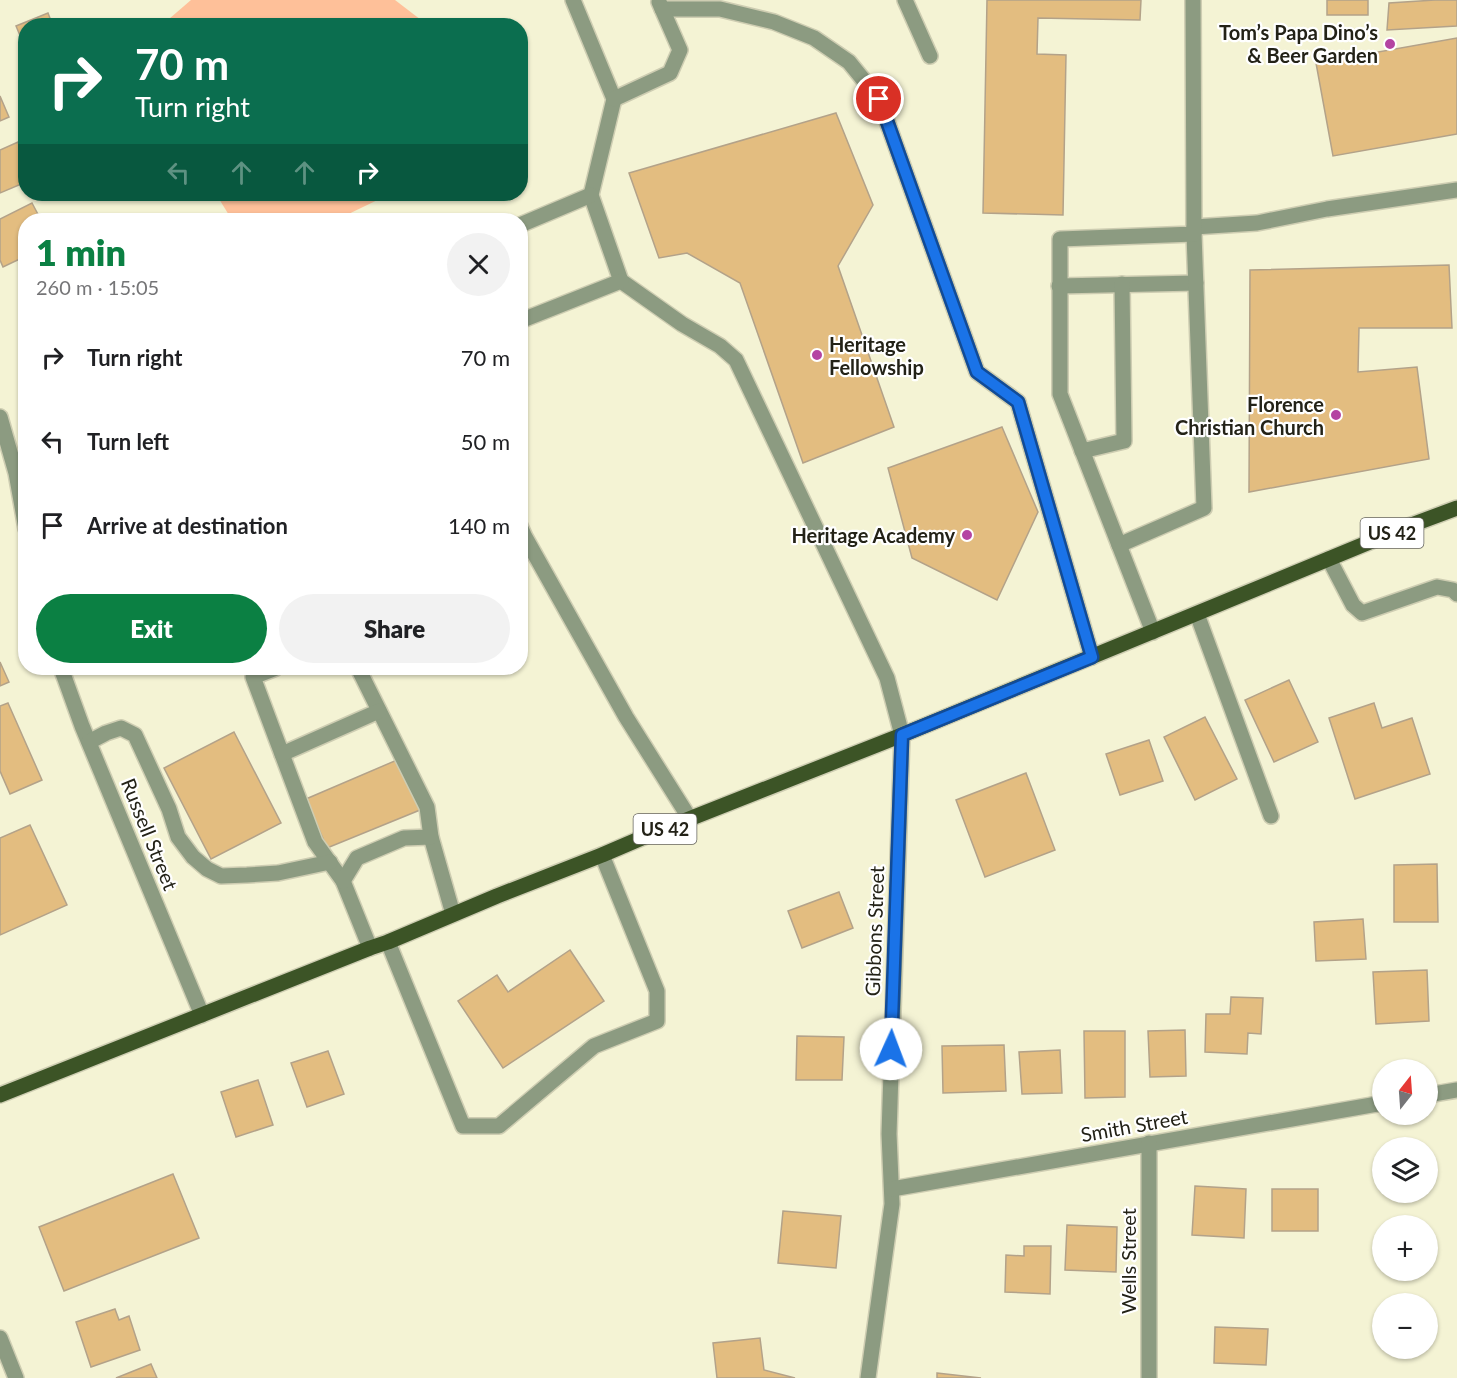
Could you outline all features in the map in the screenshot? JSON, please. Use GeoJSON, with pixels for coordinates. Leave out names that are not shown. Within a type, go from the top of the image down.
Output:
{"type":"FeatureCollection","features":[{"type":"Feature","properties":{"kind":"main road","name":"US 42"},"geometry":{"type":"LineString","coordinates":[[0,1095],[902,735],[1457,508]]}},
{"type":"Feature","properties":{"kind":"street"},"geometry":{"type":"LineString","coordinates":[[528,318],[621,281],[591,195],[614,99],[573,0]]}},
{"type":"Feature","properties":{"kind":"street"},"geometry":{"type":"LineString","coordinates":[[905,0],[930,56]]}},
{"type":"Feature","properties":{"kind":"street"},"geometry":{"type":"LineString","coordinates":[[1119,545],[1204,508],[1194,230],[1193,0]]}},
{"type":"Feature","properties":{"kind":"street"},"geometry":{"type":"LineString","coordinates":[[614,99],[670,73],[680,50],[660,5],[720,9],[774,22],[814,38],[849,62],[879,99],[977,372],[1018,402],[1092,657]]}},
{"type":"Feature","properties":{"kind":"street"},"geometry":{"type":"LineString","coordinates":[[1153,632],[1059,394],[1060,239],[1194,230],[1257,223],[1327,208],[1457,190]]}},
{"type":"Feature","properties":{"kind":"street"},"geometry":{"type":"LineString","coordinates":[[528,222],[591,195]]}},
{"type":"Feature","properties":{"kind":"street","name":"Gibbons Street"},"geometry":{"type":"LineString","coordinates":[[621,281],[682,324],[720,346],[736,360],[887,678],[902,735],[889,1134],[892,1204],[868,1378]]}},
{"type":"Feature","properties":{"kind":"street"},"geometry":{"type":"LineString","coordinates":[[1059,286],[1196,282]]}},
{"type":"Feature","properties":{"kind":"street"},"geometry":{"type":"LineString","coordinates":[[1082,451],[1124,441],[1122,284]]}},
{"type":"Feature","properties":{"kind":"street"},"geometry":{"type":"LineString","coordinates":[[0,417],[18,484]]}},
{"type":"Feature","properties":{"kind":"street"},"geometry":{"type":"LineString","coordinates":[[528,542],[626,717],[690,819]]}},
{"type":"Feature","properties":{"kind":"street"},"geometry":{"type":"LineString","coordinates":[[1329,559],[1353,605],[1362,614],[1437,587],[1454,590],[1457,594]]}},
{"type":"Feature","properties":{"kind":"street"},"geometry":{"type":"LineString","coordinates":[[1197,614],[1271,816]]}},
{"type":"Feature","properties":{"kind":"street","name":"Russell Street"},"geometry":{"type":"LineString","coordinates":[[64,675],[202,1015]]}},
{"type":"Feature","properties":{"kind":"street"},"geometry":{"type":"LineString","coordinates":[[258,675],[253,677],[315,842],[343,881],[369,948]]}},
{"type":"Feature","properties":{"kind":"street"},"geometry":{"type":"LineString","coordinates":[[361,675],[427,807],[431,837],[453,914]]}},
{"type":"Feature","properties":{"kind":"street"},"geometry":{"type":"LineString","coordinates":[[282,754],[379,711]]}},
{"type":"Feature","properties":{"kind":"street"},"geometry":{"type":"LineString","coordinates":[[89,742],[121,728],[135,735],[169,809],[178,837],[193,857],[220,876],[278,873],[330,862]]}},
{"type":"Feature","properties":{"kind":"street"},"geometry":{"type":"LineString","coordinates":[[343,881],[357,858],[405,838],[431,837]]}},
{"type":"Feature","properties":{"kind":"street"},"geometry":{"type":"LineString","coordinates":[[388,942],[463,1126],[498,1126],[594,1046],[657,1021],[657,991],[602,855]]}},
{"type":"Feature","properties":{"kind":"street"},"geometry":{"type":"LineString","coordinates":[[1438,1093],[1457,1090]]}},
{"type":"Feature","properties":{"kind":"street","name":"Smith Street"},"geometry":{"type":"LineString","coordinates":[[892,1189],[1372,1104]]}},
{"type":"Feature","properties":{"kind":"street","name":"Wells Street"},"geometry":{"type":"LineString","coordinates":[[1149,1143],[1149,1378]]}},
{"type":"Feature","properties":{"kind":"street"},"geometry":{"type":"LineString","coordinates":[[0,1338],[16,1378]]}},
{"type":"Feature","properties":{"kind":"shaded area"},"geometry":{"type":"Polygon","coordinates":[[[191,0],[395,0],[418,18],[170,18],[191,0]]]}},
{"type":"Feature","properties":{"kind":"shaded area"},"geometry":{"type":"Polygon","coordinates":[[[220,201],[375,201],[351,213],[228,213],[220,201]]]}},
{"type":"Feature","properties":{"kind":"building"},"geometry":{"type":"Polygon","coordinates":[[[987,0],[1141,0],[1140,20],[1038,18],[1037,54],[1066,55],[1063,215],[983,213],[987,0]]]}},
{"type":"Feature","properties":{"kind":"building"},"geometry":{"type":"Polygon","coordinates":[[[1327,0],[1368,0],[1368,15],[1327,15],[1327,0]]]}},
{"type":"Feature","properties":{"kind":"building"},"geometry":{"type":"Polygon","coordinates":[[[1457,0],[1457,26],[1387,30],[1389,3],[1457,0]]]}},
{"type":"Feature","properties":{"kind":"building"},"geometry":{"type":"Polygon","coordinates":[[[48,13],[50,18],[36,18],[48,13]]]}},
{"type":"Feature","properties":{"kind":"building"},"geometry":{"type":"Polygon","coordinates":[[[1457,38],[1457,134],[1333,156],[1316,63],[1457,38]]]}},
{"type":"Feature","properties":{"kind":"building"},"geometry":{"type":"Polygon","coordinates":[[[0,96],[9,117],[0,121],[0,96]]]}},
{"type":"Feature","properties":{"kind":"building","name":"Heritage Fellowship"},"geometry":{"type":"Polygon","coordinates":[[[836,113],[873,205],[838,266],[894,427],[803,463],[740,283],[687,253],[659,258],[629,173],[836,113]]]}},
{"type":"Feature","properties":{"kind":"building"},"geometry":{"type":"Polygon","coordinates":[[[18,142],[18,185],[0,193],[0,150],[18,142]]]}},
{"type":"Feature","properties":{"kind":"building"},"geometry":{"type":"Polygon","coordinates":[[[32,203],[37,213],[18,213],[18,260],[3,267],[0,260],[0,219],[32,203]]]}},
{"type":"Feature","properties":{"kind":"building","name":"Florence Christian Church"},"geometry":{"type":"Polygon","coordinates":[[[1449,265],[1452,328],[1359,328],[1358,372],[1417,367],[1429,459],[1249,492],[1250,270],[1449,265]]]}},
{"type":"Feature","properties":{"kind":"building","name":"Heritage Academy"},"geometry":{"type":"Polygon","coordinates":[[[1002,427],[1038,512],[997,600],[912,558],[888,468],[1002,427]]]}},
{"type":"Feature","properties":{"kind":"building"},"geometry":{"type":"Polygon","coordinates":[[[0,662],[9,682],[0,686],[0,662]]]}},
{"type":"Feature","properties":{"kind":"building"},"geometry":{"type":"Polygon","coordinates":[[[1289,680],[1318,742],[1274,762],[1245,700],[1289,680]]]}},
{"type":"Feature","properties":{"kind":"building"},"geometry":{"type":"Polygon","coordinates":[[[8,703],[42,780],[10,794],[0,771],[0,706],[8,703]]]}},
{"type":"Feature","properties":{"kind":"building"},"geometry":{"type":"Polygon","coordinates":[[[1374,703],[1382,728],[1412,718],[1430,774],[1355,799],[1329,718],[1374,703]]]}},
{"type":"Feature","properties":{"kind":"building"},"geometry":{"type":"Polygon","coordinates":[[[1205,717],[1237,779],[1195,800],[1164,737],[1205,717]]]}},
{"type":"Feature","properties":{"kind":"building"},"geometry":{"type":"Polygon","coordinates":[[[234,732],[281,823],[211,859],[164,768],[234,732]]]}},
{"type":"Feature","properties":{"kind":"building"},"geometry":{"type":"Polygon","coordinates":[[[1149,740],[1163,781],[1120,795],[1106,754],[1149,740]]]}},
{"type":"Feature","properties":{"kind":"building"},"geometry":{"type":"Polygon","coordinates":[[[397,760],[420,810],[327,848],[306,799],[397,760]]]}},
{"type":"Feature","properties":{"kind":"building"},"geometry":{"type":"Polygon","coordinates":[[[1026,773],[1055,850],[985,877],[956,800],[1026,773]]]}},
{"type":"Feature","properties":{"kind":"building"},"geometry":{"type":"Polygon","coordinates":[[[30,825],[67,905],[0,935],[0,838],[30,825]]]}},
{"type":"Feature","properties":{"kind":"building"},"geometry":{"type":"Polygon","coordinates":[[[1437,864],[1438,922],[1394,922],[1394,865],[1437,864]]]}},
{"type":"Feature","properties":{"kind":"building"},"geometry":{"type":"Polygon","coordinates":[[[839,892],[853,928],[802,948],[788,911],[839,892]]]}},
{"type":"Feature","properties":{"kind":"building"},"geometry":{"type":"Polygon","coordinates":[[[1363,919],[1366,959],[1316,961],[1314,922],[1363,919]]]}},
{"type":"Feature","properties":{"kind":"building"},"geometry":{"type":"Polygon","coordinates":[[[570,950],[604,1001],[503,1068],[458,1001],[497,975],[508,992],[570,950]]]}},
{"type":"Feature","properties":{"kind":"building"},"geometry":{"type":"Polygon","coordinates":[[[1427,970],[1429,1021],[1376,1024],[1373,972],[1427,970]]]}},
{"type":"Feature","properties":{"kind":"building"},"geometry":{"type":"Polygon","coordinates":[[[1231,997],[1263,998],[1261,1034],[1248,1033],[1247,1054],[1205,1052],[1206,1014],[1230,1014],[1231,997]]]}},
{"type":"Feature","properties":{"kind":"building"},"geometry":{"type":"Polygon","coordinates":[[[1185,1030],[1186,1076],[1150,1077],[1148,1031],[1185,1030]]]}},
{"type":"Feature","properties":{"kind":"building"},"geometry":{"type":"Polygon","coordinates":[[[1084,1031],[1125,1031],[1125,1097],[1085,1098],[1084,1031]]]}},
{"type":"Feature","properties":{"kind":"building"},"geometry":{"type":"Polygon","coordinates":[[[797,1036],[844,1037],[842,1080],[796,1080],[797,1036]]]}},
{"type":"Feature","properties":{"kind":"building"},"geometry":{"type":"Polygon","coordinates":[[[1004,1045],[1006,1091],[943,1093],[942,1046],[1004,1045]]]}},
{"type":"Feature","properties":{"kind":"building"},"geometry":{"type":"Polygon","coordinates":[[[1060,1050],[1062,1093],[1022,1094],[1019,1052],[1060,1050]]]}},
{"type":"Feature","properties":{"kind":"building"},"geometry":{"type":"Polygon","coordinates":[[[328,1051],[344,1094],[307,1107],[291,1063],[328,1051]]]}},
{"type":"Feature","properties":{"kind":"building"},"geometry":{"type":"Polygon","coordinates":[[[258,1080],[273,1125],[236,1137],[221,1092],[258,1080]]]}},
{"type":"Feature","properties":{"kind":"building"},"geometry":{"type":"Polygon","coordinates":[[[173,1174],[199,1238],[64,1291],[39,1227],[173,1174]]]}},
{"type":"Feature","properties":{"kind":"building"},"geometry":{"type":"Polygon","coordinates":[[[1195,1186],[1246,1189],[1244,1238],[1192,1235],[1195,1186]]]}},
{"type":"Feature","properties":{"kind":"building"},"geometry":{"type":"Polygon","coordinates":[[[1272,1189],[1318,1189],[1318,1231],[1272,1231],[1272,1189]]]}},
{"type":"Feature","properties":{"kind":"building"},"geometry":{"type":"Polygon","coordinates":[[[783,1211],[841,1216],[836,1268],[778,1263],[783,1211]]]}},
{"type":"Feature","properties":{"kind":"building"},"geometry":{"type":"Polygon","coordinates":[[[1067,1225],[1117,1227],[1116,1272],[1065,1270],[1067,1225]]]}},
{"type":"Feature","properties":{"kind":"building"},"geometry":{"type":"Polygon","coordinates":[[[1024,1246],[1051,1246],[1050,1294],[1005,1292],[1006,1255],[1024,1256],[1024,1246]]]}},
{"type":"Feature","properties":{"kind":"building"},"geometry":{"type":"Polygon","coordinates":[[[115,1309],[119,1320],[129,1316],[140,1350],[91,1367],[76,1322],[115,1309]]]}},
{"type":"Feature","properties":{"kind":"building"},"geometry":{"type":"Polygon","coordinates":[[[1215,1327],[1268,1329],[1266,1365],[1214,1363],[1215,1327]]]}},
{"type":"Feature","properties":{"kind":"building"},"geometry":{"type":"Polygon","coordinates":[[[760,1338],[764,1370],[795,1378],[717,1378],[713,1343],[760,1338]]]}},
{"type":"Feature","properties":{"kind":"building"},"geometry":{"type":"Polygon","coordinates":[[[151,1364],[157,1378],[116,1378],[151,1364]]]}},
{"type":"Feature","properties":{"kind":"building"},"geometry":{"type":"Polygon","coordinates":[[[937,1373],[981,1378],[937,1378],[937,1373]]]}},
{"type":"Feature","properties":{"kind":"place","name":"Tom’s Papa Dino’s & Beer Garden"},"geometry":{"type":"Point","coordinates":[1390,44]}},
{"type":"Feature","properties":{"kind":"place","name":"Heritage Fellowship"},"geometry":{"type":"Point","coordinates":[817,355]}},
{"type":"Feature","properties":{"kind":"place","name":"Florence Christian Church"},"geometry":{"type":"Point","coordinates":[1336,415]}},
{"type":"Feature","properties":{"kind":"place","name":"Heritage Academy"},"geometry":{"type":"Point","coordinates":[967,535]}},
{"type":"Feature","properties":{"kind":"route"},"geometry":{"type":"LineString","coordinates":[[879,99],[977,372],[1018,402],[1092,657],[902,735],[891,1049]]}}]}
